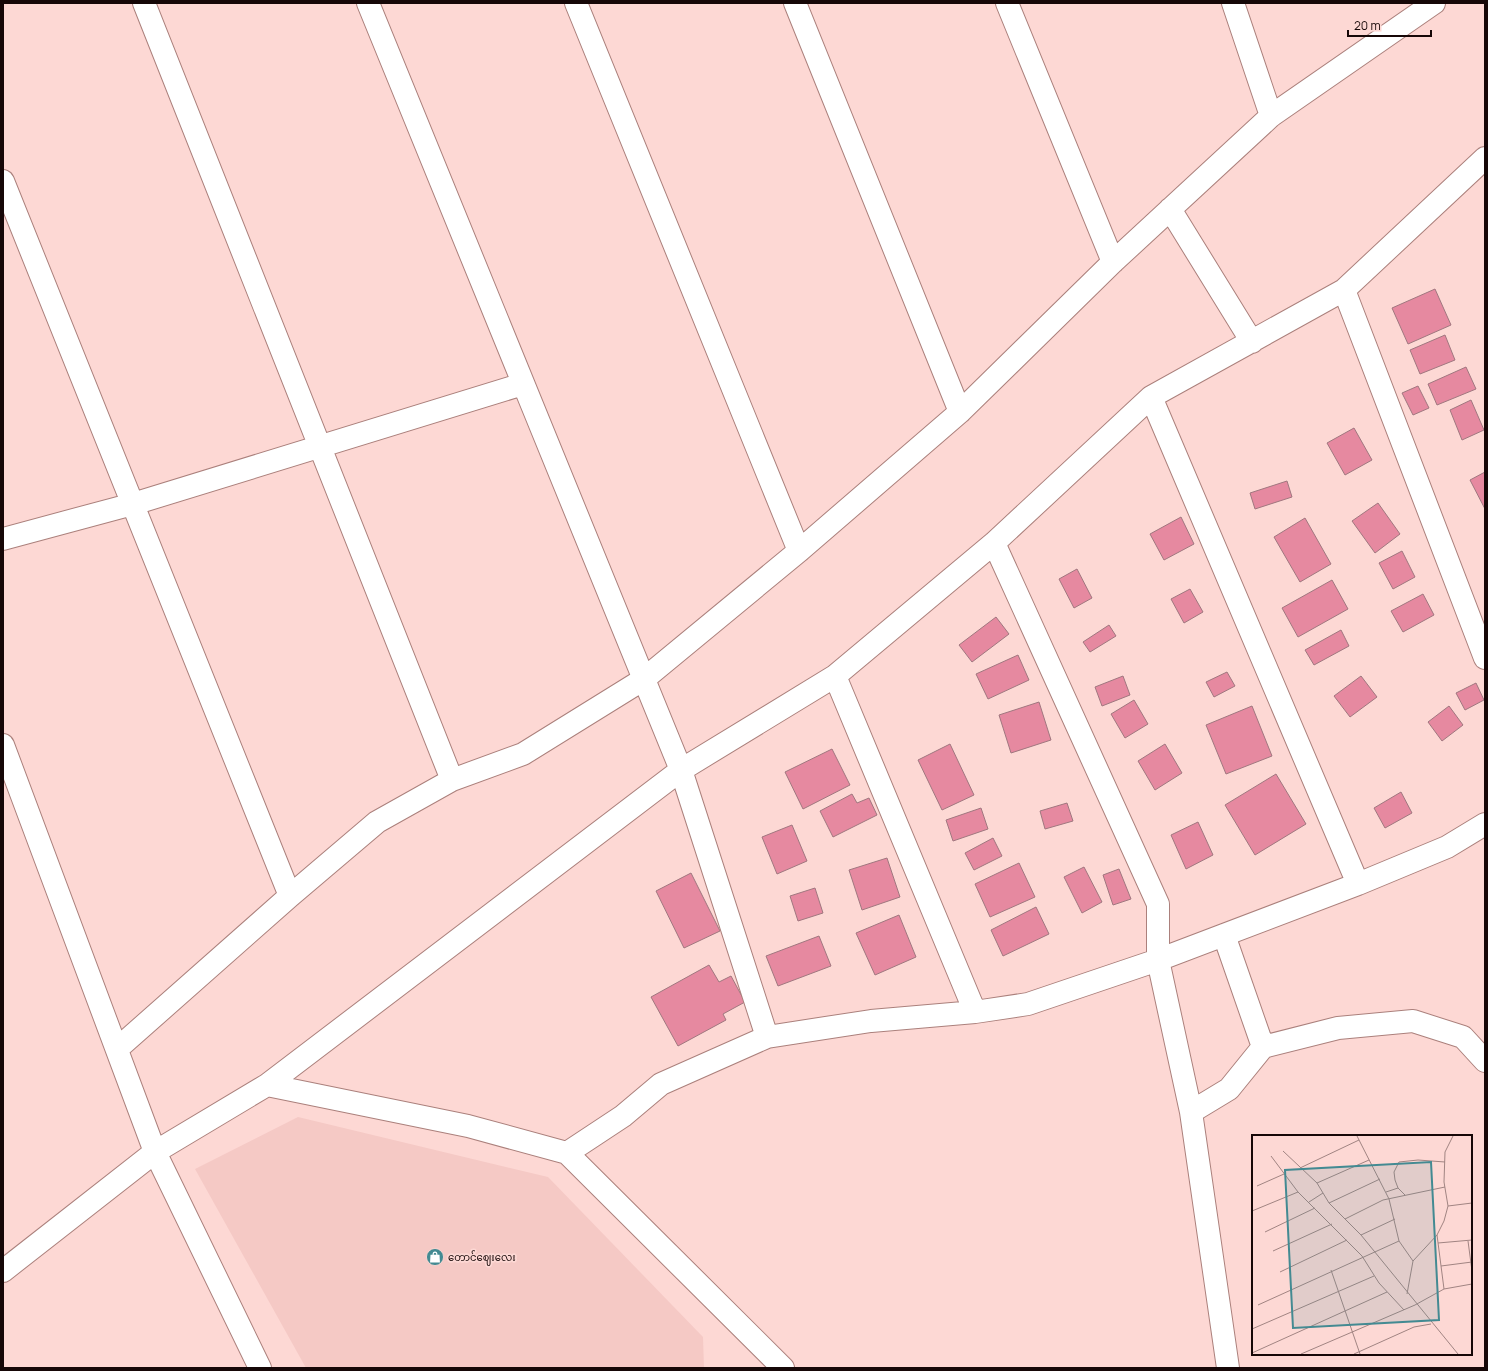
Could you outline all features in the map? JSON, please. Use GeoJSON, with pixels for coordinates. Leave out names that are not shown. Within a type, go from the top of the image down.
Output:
{"type":"FeatureCollection","features":[{"type":"Feature","properties":{"kind":"street"},"geometry":{"type":"LineString","coordinates":[[144,3],[452,780]]}},
{"type":"Feature","properties":{"kind":"street"},"geometry":{"type":"LineString","coordinates":[[368,3],[681,770],[767,1037]]}},
{"type":"Feature","properties":{"kind":"street"},"geometry":{"type":"LineString","coordinates":[[576,3],[799,551]]}},
{"type":"Feature","properties":{"kind":"street"},"geometry":{"type":"LineString","coordinates":[[795,3],[960,412]]}},
{"type":"Feature","properties":{"kind":"street"},"geometry":{"type":"LineString","coordinates":[[1007,3],[1113,262]]}},
{"type":"Feature","properties":{"kind":"street"},"geometry":{"type":"LineString","coordinates":[[1233,3],[1271,116]]}},
{"type":"Feature","properties":{"kind":"street"},"geometry":{"type":"LineString","coordinates":[[116,1049],[290,896],[377,822],[452,780],[523,754],[644,679],[799,551],[960,412],[1113,262],[1271,116],[1434,3]]}},
{"type":"Feature","properties":{"kind":"street"},"geometry":{"type":"LineString","coordinates":[[3,1271],[155,1152],[267,1086],[681,770],[835,676],[994,543],[1151,397],[1344,290],[1485,158]]}},
{"type":"Feature","properties":{"kind":"street"},"geometry":{"type":"LineString","coordinates":[[3,182],[290,896]]}},
{"type":"Feature","properties":{"kind":"street"},"geometry":{"type":"LineString","coordinates":[[1170,209],[1252,342]]}},
{"type":"Feature","properties":{"kind":"street"},"geometry":{"type":"LineString","coordinates":[[1344,290],[1485,658]]}},
{"type":"Feature","properties":{"kind":"street"},"geometry":{"type":"LineString","coordinates":[[3,539],[133,504],[523,384]]}},
{"type":"Feature","properties":{"kind":"street"},"geometry":{"type":"LineString","coordinates":[[1151,397],[1358,884]]}},
{"type":"Feature","properties":{"kind":"street"},"geometry":{"type":"LineString","coordinates":[[994,543],[1158,904],[1158,960],[1191,1112],[1228,1368]]}},
{"type":"Feature","properties":{"kind":"street"},"geometry":{"type":"LineString","coordinates":[[835,676],[975,1012]]}},
{"type":"Feature","properties":{"kind":"street"},"geometry":{"type":"LineString","coordinates":[[3,745],[155,1152],[260,1368]]}},
{"type":"Feature","properties":{"kind":"street"},"geometry":{"type":"LineString","coordinates":[[567,1154],[623,1116],[661,1084],[767,1037],[872,1021],[975,1012],[1028,1004],[1158,960],[1358,884],[1447,847],[1485,824]]}},
{"type":"Feature","properties":{"kind":"street"},"geometry":{"type":"LineString","coordinates":[[1224,935],[1263,1047]]}},
{"type":"Feature","properties":{"kind":"street"},"geometry":{"type":"LineString","coordinates":[[1191,1112],[1229,1089],[1263,1047],[1338,1028],[1413,1021],[1462,1037],[1485,1061]]}},
{"type":"Feature","properties":{"kind":"street"},"geometry":{"type":"LineString","coordinates":[[267,1086],[468,1126],[567,1154],[783,1368]]}},
{"type":"Feature","properties":{"kind":"shaded area","name":"တောင်ဈေးလေး"},"geometry":{"type":"Polygon","coordinates":[[[298,1117],[548,1177],[703,1337],[704,1368],[306,1368],[195,1169],[298,1117]]]}},
{"type":"Feature","properties":{"kind":"building"},"geometry":{"type":"Polygon","coordinates":[[[1435,289],[1451,325],[1408,344],[1392,308],[1435,289]]]}},
{"type":"Feature","properties":{"kind":"building"},"geometry":{"type":"Polygon","coordinates":[[[1445,335],[1455,360],[1420,374],[1410,350],[1445,335]]]}},
{"type":"Feature","properties":{"kind":"building"},"geometry":{"type":"Polygon","coordinates":[[[1466,367],[1476,389],[1437,405],[1428,384],[1466,367]]]}},
{"type":"Feature","properties":{"kind":"building"},"geometry":{"type":"Polygon","coordinates":[[[1418,386],[1429,408],[1413,415],[1402,393],[1418,386]]]}},
{"type":"Feature","properties":{"kind":"building"},"geometry":{"type":"Polygon","coordinates":[[[1471,400],[1484,430],[1462,440],[1450,410],[1471,400]]]}},
{"type":"Feature","properties":{"kind":"building"},"geometry":{"type":"Polygon","coordinates":[[[1354,428],[1372,460],[1345,475],[1327,443],[1354,428]]]}},
{"type":"Feature","properties":{"kind":"building"},"geometry":{"type":"Polygon","coordinates":[[[1485,472],[1485,509],[1470,480],[1485,472]]]}},
{"type":"Feature","properties":{"kind":"building"},"geometry":{"type":"Polygon","coordinates":[[[1287,481],[1292,497],[1255,509],[1250,493],[1287,481]]]}},
{"type":"Feature","properties":{"kind":"building"},"geometry":{"type":"Polygon","coordinates":[[[1378,503],[1400,534],[1375,553],[1352,521],[1378,503]]]}},
{"type":"Feature","properties":{"kind":"building"},"geometry":{"type":"Polygon","coordinates":[[[1181,517],[1194,544],[1164,560],[1150,534],[1181,517]]]}},
{"type":"Feature","properties":{"kind":"building"},"geometry":{"type":"Polygon","coordinates":[[[1305,518],[1331,564],[1300,582],[1274,537],[1305,518]]]}},
{"type":"Feature","properties":{"kind":"building"},"geometry":{"type":"Polygon","coordinates":[[[1402,551],[1415,577],[1393,589],[1379,563],[1402,551]]]}},
{"type":"Feature","properties":{"kind":"building"},"geometry":{"type":"Polygon","coordinates":[[[1077,569],[1092,598],[1074,608],[1059,579],[1077,569]]]}},
{"type":"Feature","properties":{"kind":"building"},"geometry":{"type":"Polygon","coordinates":[[[1332,580],[1348,609],[1298,637],[1282,608],[1332,580]]]}},
{"type":"Feature","properties":{"kind":"building"},"geometry":{"type":"Polygon","coordinates":[[[1190,589],[1203,612],[1184,623],[1171,599],[1190,589]]]}},
{"type":"Feature","properties":{"kind":"building"},"geometry":{"type":"Polygon","coordinates":[[[1423,594],[1434,615],[1403,632],[1391,611],[1423,594]]]}},
{"type":"Feature","properties":{"kind":"building"},"geometry":{"type":"Polygon","coordinates":[[[996,617],[1009,634],[972,662],[959,645],[996,617]]]}},
{"type":"Feature","properties":{"kind":"building"},"geometry":{"type":"Polygon","coordinates":[[[1109,625],[1116,636],[1090,652],[1083,642],[1109,625]]]}},
{"type":"Feature","properties":{"kind":"building"},"geometry":{"type":"Polygon","coordinates":[[[1341,630],[1349,646],[1314,665],[1305,650],[1341,630]]]}},
{"type":"Feature","properties":{"kind":"building"},"geometry":{"type":"Polygon","coordinates":[[[1018,655],[1029,680],[988,699],[976,674],[1018,655]]]}},
{"type":"Feature","properties":{"kind":"building"},"geometry":{"type":"Polygon","coordinates":[[[1227,672],[1235,686],[1214,697],[1206,682],[1227,672]]]}},
{"type":"Feature","properties":{"kind":"building"},"geometry":{"type":"Polygon","coordinates":[[[1123,676],[1130,695],[1102,706],[1095,687],[1123,676]]]}},
{"type":"Feature","properties":{"kind":"building"},"geometry":{"type":"Polygon","coordinates":[[[1361,676],[1377,697],[1350,717],[1334,696],[1361,676]]]}},
{"type":"Feature","properties":{"kind":"building"},"geometry":{"type":"Polygon","coordinates":[[[1476,683],[1484,700],[1465,710],[1456,693],[1476,683]]]}},
{"type":"Feature","properties":{"kind":"building"},"geometry":{"type":"Polygon","coordinates":[[[1134,700],[1148,724],[1125,738],[1111,714],[1134,700]]]}},
{"type":"Feature","properties":{"kind":"building"},"geometry":{"type":"Polygon","coordinates":[[[1039,702],[1051,740],[1011,753],[999,715],[1039,702]]]}},
{"type":"Feature","properties":{"kind":"building"},"geometry":{"type":"Polygon","coordinates":[[[1252,706],[1272,756],[1226,774],[1206,725],[1252,706]]]}},
{"type":"Feature","properties":{"kind":"building"},"geometry":{"type":"Polygon","coordinates":[[[1449,706],[1463,725],[1442,741],[1428,722],[1449,706]]]}},
{"type":"Feature","properties":{"kind":"building"},"geometry":{"type":"Polygon","coordinates":[[[950,744],[974,795],[942,810],[918,760],[950,744]]]}},
{"type":"Feature","properties":{"kind":"building"},"geometry":{"type":"Polygon","coordinates":[[[1165,744],[1182,773],[1155,790],[1138,761],[1165,744]]]}},
{"type":"Feature","properties":{"kind":"building"},"geometry":{"type":"Polygon","coordinates":[[[832,749],[850,785],[803,809],[785,772],[832,749]]]}},
{"type":"Feature","properties":{"kind":"building"},"geometry":{"type":"Polygon","coordinates":[[[1276,774],[1306,824],[1255,855],[1225,805],[1276,774]]]}},
{"type":"Feature","properties":{"kind":"building"},"geometry":{"type":"Polygon","coordinates":[[[1401,792],[1412,813],[1385,828],[1374,808],[1401,792]]]}},
{"type":"Feature","properties":{"kind":"building"},"geometry":{"type":"Polygon","coordinates":[[[852,794],[857,803],[869,798],[877,815],[833,837],[820,811],[852,794]]]}},
{"type":"Feature","properties":{"kind":"building"},"geometry":{"type":"Polygon","coordinates":[[[1067,803],[1073,821],[1045,829],[1040,811],[1067,803]]]}},
{"type":"Feature","properties":{"kind":"building"},"geometry":{"type":"Polygon","coordinates":[[[981,808],[988,829],[953,841],[946,820],[981,808]]]}},
{"type":"Feature","properties":{"kind":"building"},"geometry":{"type":"Polygon","coordinates":[[[1198,822],[1213,855],[1186,869],[1171,835],[1198,822]]]}},
{"type":"Feature","properties":{"kind":"building"},"geometry":{"type":"Polygon","coordinates":[[[792,825],[807,861],[777,874],[762,837],[792,825]]]}},
{"type":"Feature","properties":{"kind":"building"},"geometry":{"type":"Polygon","coordinates":[[[993,838],[1002,856],[974,870],[965,853],[993,838]]]}},
{"type":"Feature","properties":{"kind":"building"},"geometry":{"type":"Polygon","coordinates":[[[887,858],[900,897],[862,910],[849,870],[887,858]]]}},
{"type":"Feature","properties":{"kind":"building"},"geometry":{"type":"Polygon","coordinates":[[[1019,863],[1035,897],[990,917],[975,884],[1019,863]]]}},
{"type":"Feature","properties":{"kind":"building"},"geometry":{"type":"Polygon","coordinates":[[[1084,867],[1102,902],[1082,913],[1064,877],[1084,867]]]}},
{"type":"Feature","properties":{"kind":"building"},"geometry":{"type":"Polygon","coordinates":[[[1119,869],[1131,899],[1113,905],[1103,875],[1119,869]]]}},
{"type":"Feature","properties":{"kind":"building"},"geometry":{"type":"Polygon","coordinates":[[[691,873],[720,931],[684,948],[656,891],[691,873]]]}},
{"type":"Feature","properties":{"kind":"building"},"geometry":{"type":"Polygon","coordinates":[[[815,888],[823,913],[798,921],[790,896],[815,888]]]}},
{"type":"Feature","properties":{"kind":"building"},"geometry":{"type":"Polygon","coordinates":[[[1036,907],[1049,934],[1003,956],[991,930],[1036,907]]]}},
{"type":"Feature","properties":{"kind":"building"},"geometry":{"type":"Polygon","coordinates":[[[899,915],[916,957],[875,975],[856,933],[899,915]]]}},
{"type":"Feature","properties":{"kind":"building"},"geometry":{"type":"Polygon","coordinates":[[[819,936],[831,966],[778,986],[766,956],[819,936]]]}},
{"type":"Feature","properties":{"kind":"building"},"geometry":{"type":"Polygon","coordinates":[[[709,965],[719,982],[731,976],[745,1002],[723,1014],[726,1020],[678,1046],[651,997],[709,965]]]}},
{"type":"Feature","properties":{"kind":"place","name":"တောင်ဈေးလေး"},"geometry":{"type":"Point","coordinates":[435,1257]}}]}
